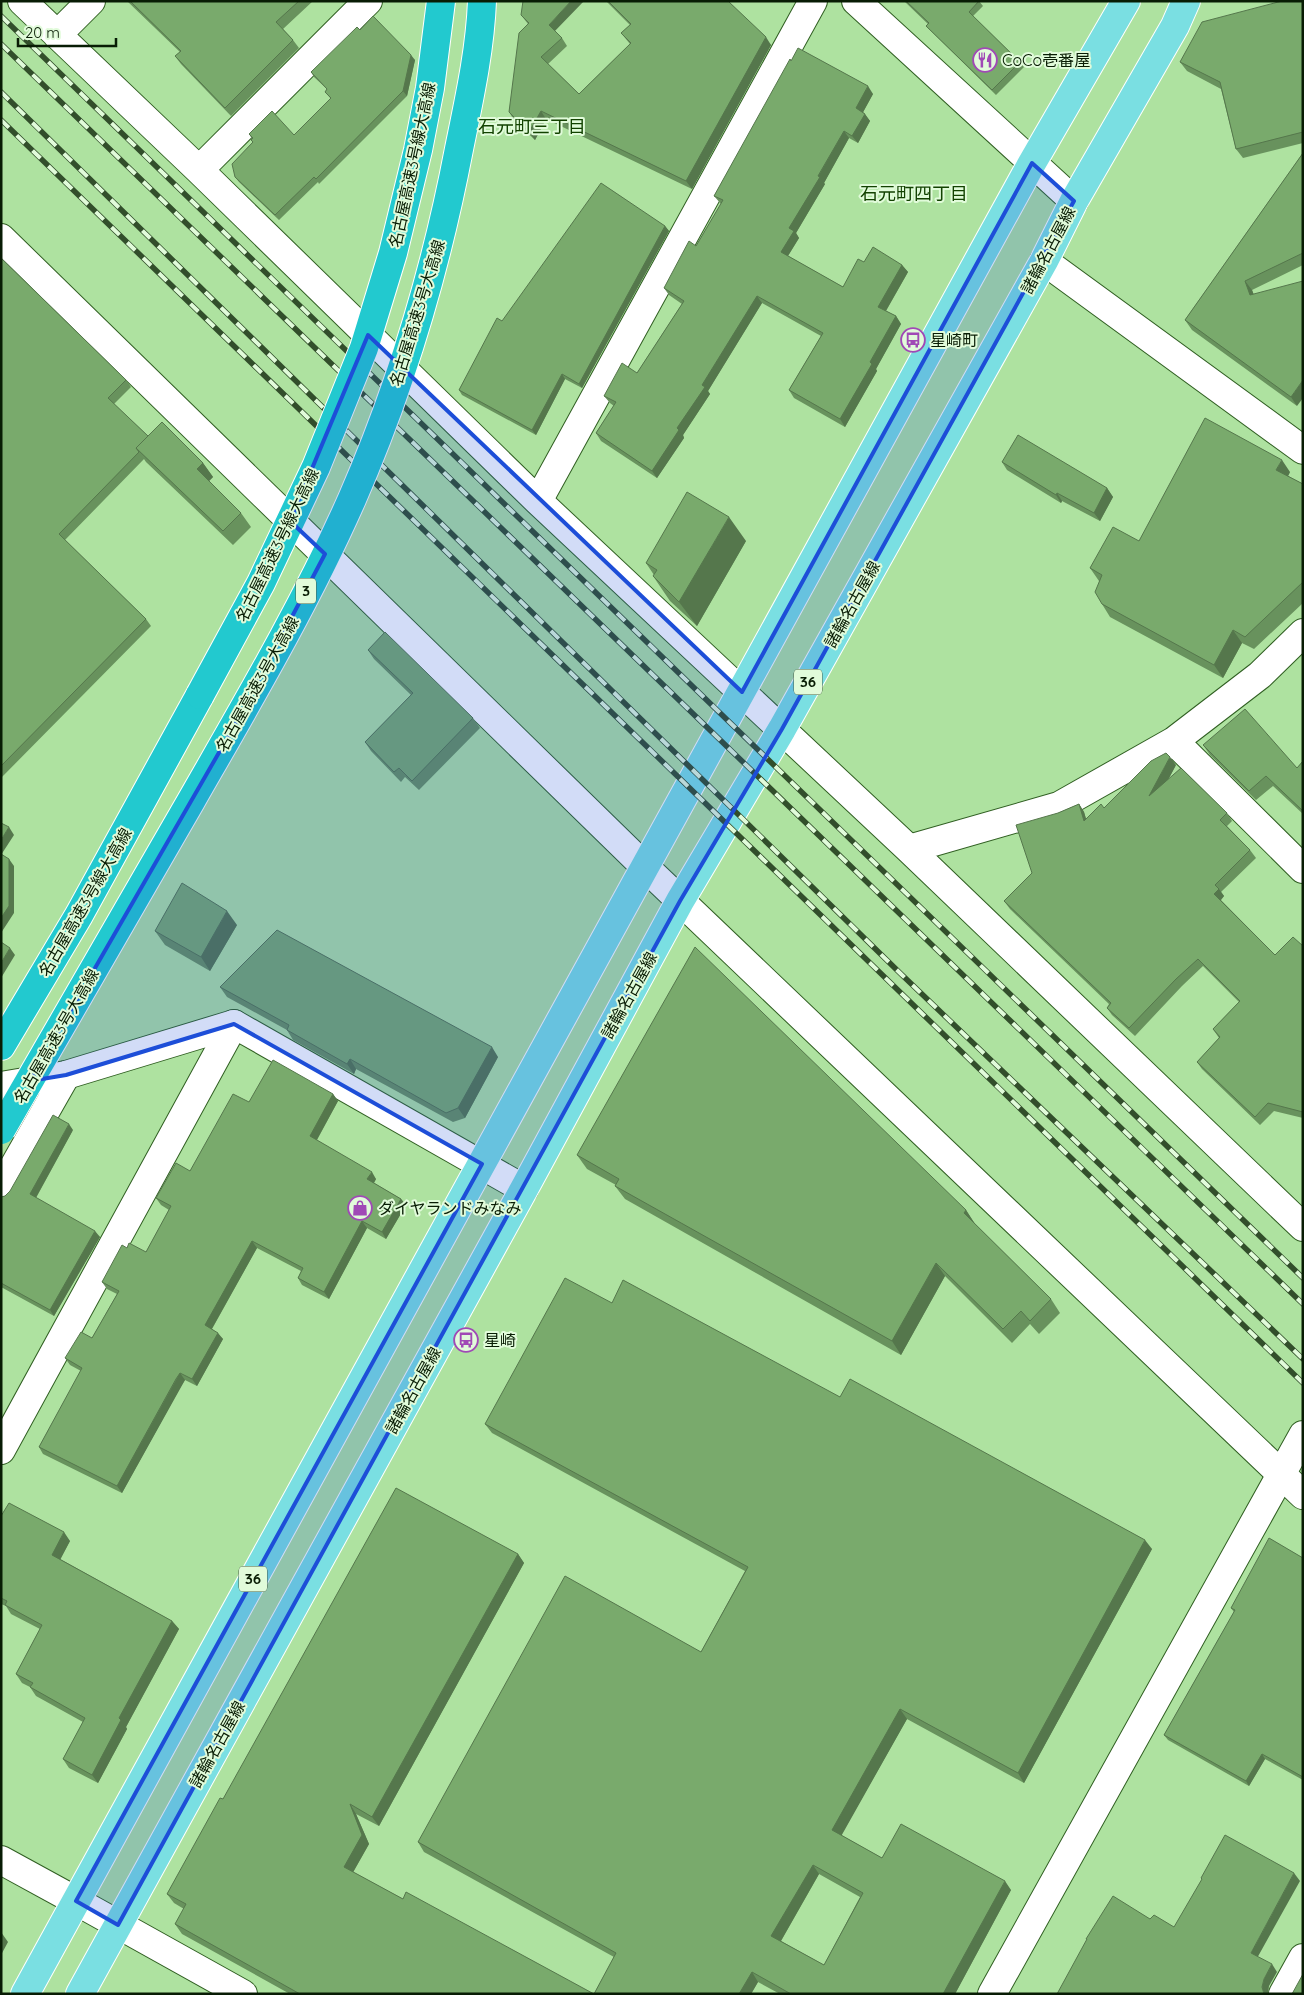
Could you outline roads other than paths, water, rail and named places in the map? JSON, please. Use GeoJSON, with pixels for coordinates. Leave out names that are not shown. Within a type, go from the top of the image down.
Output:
{"type":"FeatureCollection","features":[{"type":"Feature","properties":{"kind":"highway","name":"名古屋高速3号線大高線"},"geometry":{"type":"LineString","coordinates":[[1,1046],[79,915],[261,583],[316,467],[364,348],[393,253],[418,150],[430,88],[441,1]]}},
{"type":"Feature","properties":{"kind":"highway","name":"名古屋高速3号大高線"},"geometry":{"type":"LineString","coordinates":[[1,1130],[236,723],[299,607],[352,499],[398,381],[428,287],[447,212],[465,118],[481,19],[482,1]]}},
{"type":"Feature","properties":{"kind":"main road","name":"36"},"geometry":{"type":"LineString","coordinates":[[25,1994],[1032,163],[1126,1]]}},
{"type":"Feature","properties":{"kind":"main road","name":"諸輪名古屋線"},"geometry":{"type":"LineString","coordinates":[[80,1994],[524,1189],[680,901],[782,728],[1044,261],[1074,201],[1175,26],[1186,1]]}},
{"type":"Feature","properties":{"kind":"street"},"geometry":{"type":"LineString","coordinates":[[22,1],[199,170],[538,501],[909,848],[1303,1227]]}},
{"type":"Feature","properties":{"kind":"street"},"geometry":{"type":"LineString","coordinates":[[58,35],[91,1]]}},
{"type":"Feature","properties":{"kind":"street"},"geometry":{"type":"LineString","coordinates":[[199,170],[368,1]]}},
{"type":"Feature","properties":{"kind":"street"},"geometry":{"type":"LineString","coordinates":[[538,501],[813,1]]}},
{"type":"Feature","properties":{"kind":"street"},"geometry":{"type":"LineString","coordinates":[[856,1],[1074,201]]}},
{"type":"Feature","properties":{"kind":"street"},"geometry":{"type":"LineString","coordinates":[[1,238],[680,901],[1303,1495]]}},
{"type":"Feature","properties":{"kind":"street"},"geometry":{"type":"LineString","coordinates":[[1044,261],[1303,450]]}},
{"type":"Feature","properties":{"kind":"street"},"geometry":{"type":"LineString","coordinates":[[909,848],[1059,806],[1174,741],[1260,676],[1303,633]]}},
{"type":"Feature","properties":{"kind":"street"},"geometry":{"type":"LineString","coordinates":[[1174,741],[1303,869]]}},
{"type":"Feature","properties":{"kind":"street"},"geometry":{"type":"LineString","coordinates":[[1,1450],[234,1024]]}},
{"type":"Feature","properties":{"kind":"street"},"geometry":{"type":"LineString","coordinates":[[1,1086],[66,1075],[234,1024],[524,1189]]}},
{"type":"Feature","properties":{"kind":"street"},"geometry":{"type":"LineString","coordinates":[[1,1189],[66,1075]]}},
{"type":"Feature","properties":{"kind":"street"},"geometry":{"type":"LineString","coordinates":[[992,1994],[1303,1435]]}},
{"type":"Feature","properties":{"kind":"street"},"geometry":{"type":"LineString","coordinates":[[1,1860],[243,1994]]}},
{"type":"Feature","properties":{"kind":"street"},"geometry":{"type":"LineString","coordinates":[[1283,1994],[1303,1958]]}},
{"type":"Feature","properties":{"kind":"railway"},"geometry":{"type":"LineString","coordinates":[[1,16],[1303,1278]]}},
{"type":"Feature","properties":{"kind":"railway"},"geometry":{"type":"LineString","coordinates":[[1,44],[1303,1304]]}},
{"type":"Feature","properties":{"kind":"railway"},"geometry":{"type":"LineString","coordinates":[[1,92],[901,974],[1303,1359]]}},
{"type":"Feature","properties":{"kind":"railway"},"geometry":{"type":"LineString","coordinates":[[1,120],[1303,1383]]}},
{"type":"Feature","properties":{"kind":"place","name":"CoCo壱番屋"},"geometry":{"type":"Point","coordinates":[985,60]}},
{"type":"Feature","properties":{"kind":"place","name":"星崎町"},"geometry":{"type":"Point","coordinates":[913,340]}},
{"type":"Feature","properties":{"kind":"place","name":"ダイヤランドみなみ"},"geometry":{"type":"Point","coordinates":[360,1208]}},
{"type":"Feature","properties":{"kind":"place","name":"星崎"},"geometry":{"type":"Point","coordinates":[466,1340]}},
{"type":"Feature","properties":{"kind":"district","name":"石元町三丁目"},"geometry":{"type":"Point","coordinates":[532,127]}},
{"type":"Feature","properties":{"kind":"district","name":"石元町四丁目"},"geometry":{"type":"Point","coordinates":[914,194]}}]}
